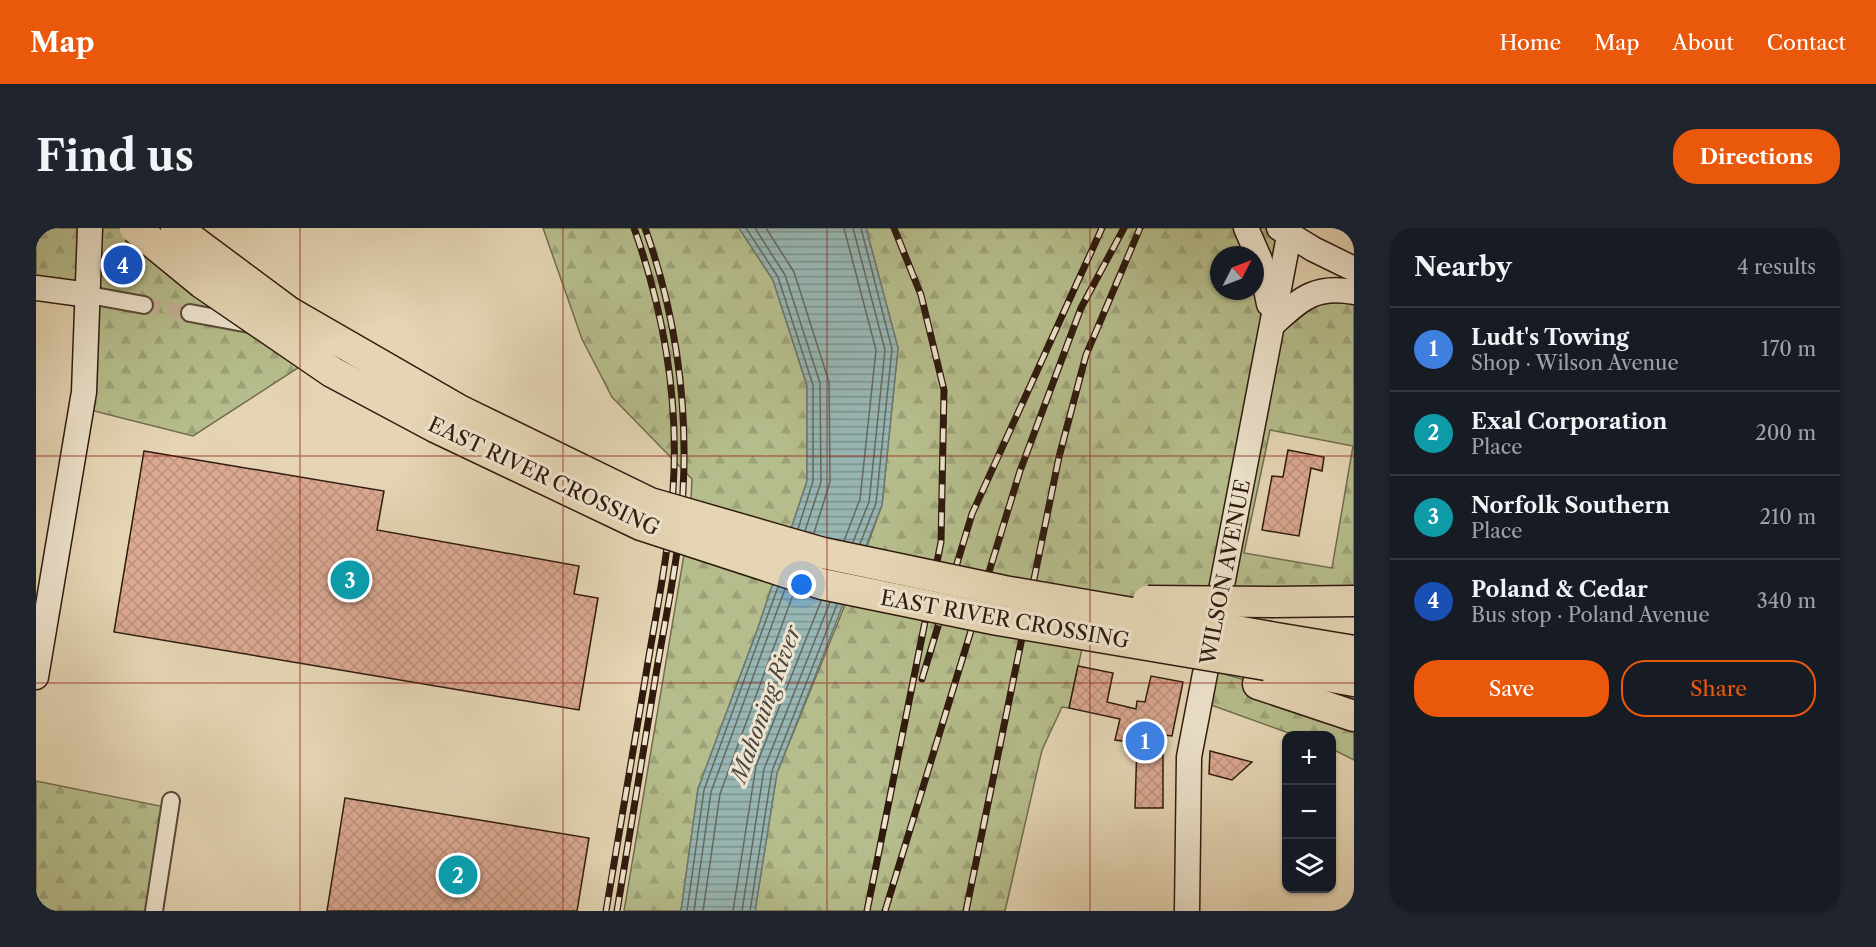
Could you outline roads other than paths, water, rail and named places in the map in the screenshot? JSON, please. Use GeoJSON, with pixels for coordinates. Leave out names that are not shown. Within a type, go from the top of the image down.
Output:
{"type":"FeatureCollection","features":[{"type":"Feature","properties":{"kind":"highway","name":"EAST RIVER CROSSING"},"geometry":{"type":"LineString","coordinates":[[135,228],[202,283],[332,372],[435,427],[640,525],[822,584],[998,620],[1265,662],[1354,681]]}},
{"type":"Feature","properties":{"kind":"highway","name":"EAST RIVER CROSSING"},"geometry":{"type":"LineString","coordinates":[[176,228],[289,312],[459,410],[650,503],[823,553],[1052,600],[1265,662],[1354,651]]}},
{"type":"Feature","properties":{"kind":"highway"},"geometry":{"type":"LineString","coordinates":[[1052,600],[1354,601]]}},
{"type":"Feature","properties":{"kind":"highway"},"geometry":{"type":"LineString","coordinates":[[1265,662],[1354,716]]}},
{"type":"Feature","properties":{"kind":"main road"},"geometry":{"type":"LineString","coordinates":[[36,677],[79,438],[85,382],[90,228]]}},
{"type":"Feature","properties":{"kind":"main road"},"geometry":{"type":"LineString","coordinates":[[1246,228],[1260,260],[1273,324]]}},
{"type":"Feature","properties":{"kind":"main road"},"geometry":{"type":"LineString","coordinates":[[1284,232],[1354,269]]}},
{"type":"Feature","properties":{"kind":"main road","name":"WILSON AVENUE"},"geometry":{"type":"LineString","coordinates":[[1187,911],[1189,758],[1273,324],[1282,264],[1284,232]]}},
{"type":"Feature","properties":{"kind":"main road"},"geometry":{"type":"LineString","coordinates":[[36,288],[89,295]]}},
{"type":"Feature","properties":{"kind":"main road"},"geometry":{"type":"LineString","coordinates":[[1273,324],[1302,298],[1312,293],[1324,290],[1354,292]]}},
{"type":"Feature","properties":{"kind":"street"},"geometry":{"type":"LineString","coordinates":[[89,295],[144,305]]}},
{"type":"Feature","properties":{"kind":"street"},"geometry":{"type":"LineString","coordinates":[[190,312],[264,328],[318,355]]}},
{"type":"Feature","properties":{"kind":"street"},"geometry":{"type":"LineString","coordinates":[[154,911],[171,801]]}},
{"type":"Feature","properties":{"kind":"water","name":"Mahoning River"},"geometry":{"type":"Polygon","coordinates":[[[739,228],[866,228],[898,348],[882,505],[777,773],[755,911],[681,911],[698,789],[758,628],[807,481],[807,385],[773,280],[739,228]]]}},
{"type":"Feature","properties":{"kind":"tunnel"},"geometry":{"type":"LineString","coordinates":[[144,305],[190,313]]}},
{"type":"Feature","properties":{"kind":"railway"},"geometry":{"type":"LineString","coordinates":[[606,911],[662,582],[673,490],[674,423],[667,357],[654,292],[634,228]]}},
{"type":"Feature","properties":{"kind":"railway"},"geometry":{"type":"LineString","coordinates":[[617,911],[676,560],[683,491],[683,424],[677,357],[672,324],[645,228]]}},
{"type":"Feature","properties":{"kind":"railway"},"geometry":{"type":"LineString","coordinates":[[867,911],[941,542],[944,390],[921,295],[894,228]]}},
{"type":"Feature","properties":{"kind":"railway"},"geometry":{"type":"LineString","coordinates":[[922,679],[972,514],[1102,228]]}},
{"type":"Feature","properties":{"kind":"railway"},"geometry":{"type":"LineString","coordinates":[[885,911],[1020,471],[1081,308],[1124,228]]}},
{"type":"Feature","properties":{"kind":"railway"},"geometry":{"type":"LineString","coordinates":[[966,911],[1059,457],[1086,355],[1140,228]]}},
{"type":"Feature","properties":{"kind":"place","name":"Poland & Cedar"},"geometry":{"type":"Point","coordinates":[123,265]}},
{"type":"Feature","properties":{"kind":"place","name":"Norfolk Southern"},"geometry":{"type":"Point","coordinates":[350,580]}},
{"type":"Feature","properties":{"kind":"place","name":"Ludt's Towing"},"geometry":{"type":"Point","coordinates":[1145,741]}},
{"type":"Feature","properties":{"kind":"place","name":"Exal Corporation"},"geometry":{"type":"Point","coordinates":[458,875]}}]}
